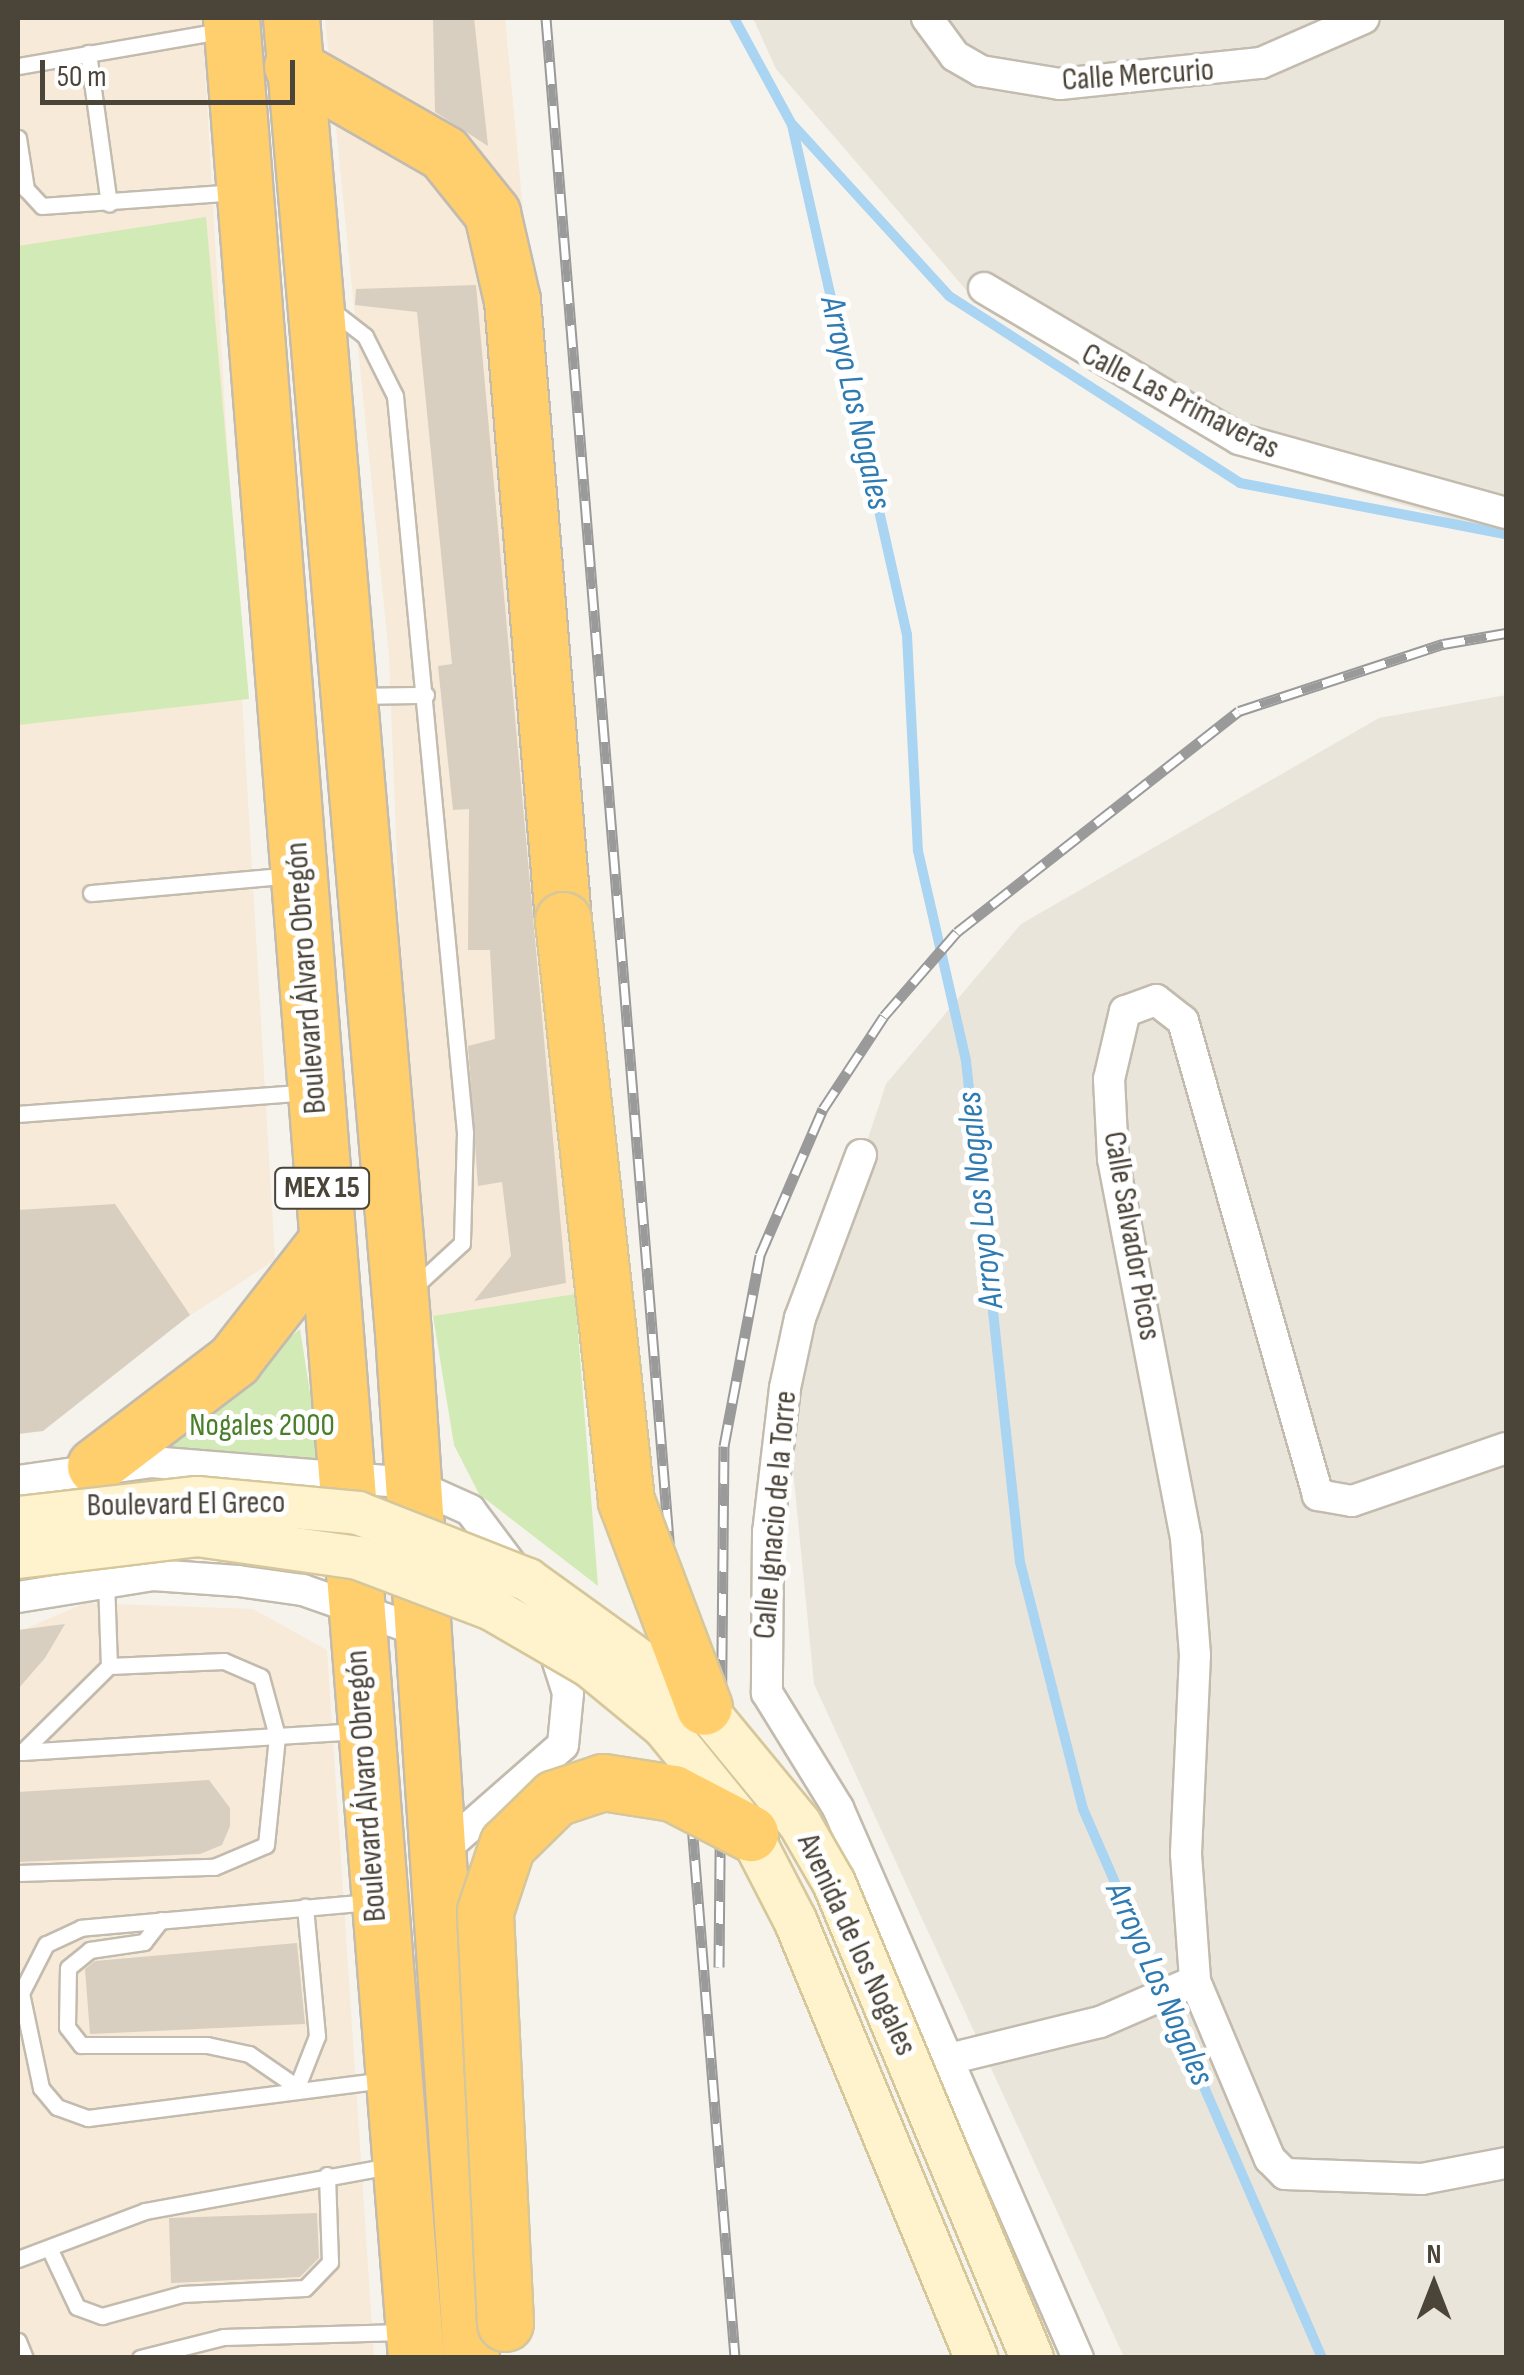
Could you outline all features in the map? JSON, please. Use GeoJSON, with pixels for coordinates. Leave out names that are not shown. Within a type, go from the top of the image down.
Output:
{"type":"FeatureCollection","features":[{"type":"Feature","properties":{"kind":"highway","name":"Boulevard Álvaro Obregón"},"geometry":{"type":"LineString","coordinates":[[232,23],[374,1901],[415,2345]]}},
{"type":"Feature","properties":{"kind":"highway","name":"Boulevard Álvaro Obregón"},"geometry":{"type":"LineString","coordinates":[[292,42],[354,696],[400,1296],[416,1630],[433,1858],[494,2346]]}},
{"type":"Feature","properties":{"kind":"highway"},"geometry":{"type":"LineString","coordinates":[[292,42],[444,153],[492,214],[512,300],[563,920],[616,1450],[635,1540],[704,1708]]}},
{"type":"Feature","properties":{"kind":"highway"},"geometry":{"type":"LineString","coordinates":[[95,1466],[234,1360],[326,1242]]}},
{"type":"Feature","properties":{"kind":"highway"},"geometry":{"type":"LineString","coordinates":[[494,2346],[485,1911],[508,1846],[556,1798],[603,1782],[673,1792],[750,1833]]}},
{"type":"Feature","properties":{"kind":"main road","name":"Boulevard El Greco"},"geometry":{"type":"LineString","coordinates":[[18,1518],[79,1505],[252,1500],[411,1506]]}},
{"type":"Feature","properties":{"kind":"main road","name":"Avenida de los Nogales"},"geometry":{"type":"LineString","coordinates":[[411,1506],[528,1580],[704,1708],[800,1824],[834,1883],[1032,2358]]}},
{"type":"Feature","properties":{"kind":"main road","name":"Boulevard El Greco"},"geometry":{"type":"LineString","coordinates":[[18,1557],[197,1535],[278,1540],[413,1575]]}},
{"type":"Feature","properties":{"kind":"main road","name":"Avenida de los Nogales"},"geometry":{"type":"LineString","coordinates":[[413,1575],[590,1666],[664,1726],[750,1833],[976,2358]]}},
{"type":"Feature","properties":{"kind":"street","name":"Calle Mercurio"},"geometry":{"type":"LineString","coordinates":[[927,18],[955,56],[980,72],[1060,84],[1261,63],[1364,18]]}},
{"type":"Feature","properties":{"kind":"street","name":"Calle Las Primaveras"},"geometry":{"type":"LineString","coordinates":[[984,288],[1240,439],[1506,513]]}},
{"type":"Feature","properties":{"kind":"street","name":"Calle Salvador Picos"},"geometry":{"type":"LineString","coordinates":[[1196,1981],[1186,1854],[1196,1655],[1186,1538],[1113,1159],[1109,1079],[1125,1010],[1156,1000],[1183,1021],[1318,1495],[1352,1501],[1506,1448]]}},
{"type":"Feature","properties":{"kind":"street","name":"Calle Ignacio de la Torre"},"geometry":{"type":"LineString","coordinates":[[861,1155],[800,1318],[785,1388],[764,1668],[772,1710],[838,1808],[1078,2358]]}},
{"type":"Feature","properties":{"kind":"street"},"geometry":{"type":"LineString","coordinates":[[18,1481],[95,1466],[343,1472],[411,1506],[486,1524],[530,1592],[568,1694],[569,1724],[554,1760],[433,1858]]}},
{"type":"Feature","properties":{"kind":"street"},"geometry":{"type":"LineString","coordinates":[[18,1597],[106,1581],[238,1581],[353,1606],[416,1630]]}},
{"type":"Feature","properties":{"kind":"street"},"geometry":{"type":"LineString","coordinates":[[945,2060],[1100,2022],[1196,1981],[1270,2159],[1285,2174],[1422,2179],[1506,2162]]}},
{"type":"Feature","properties":{"kind":"lane"},"geometry":{"type":"LineString","coordinates":[[18,66],[232,23]]}},
{"type":"Feature","properties":{"kind":"lane"},"geometry":{"type":"LineString","coordinates":[[88,54],[109,204]]}},
{"type":"Feature","properties":{"kind":"lane"},"geometry":{"type":"LineString","coordinates":[[18,138],[35,202],[109,204],[245,192]]}},
{"type":"Feature","properties":{"kind":"lane"},"geometry":{"type":"LineString","coordinates":[[316,298],[365,336],[392,384],[426,695],[469,1216],[450,1261],[400,1296]]}},
{"type":"Feature","properties":{"kind":"lane"},"geometry":{"type":"LineString","coordinates":[[354,696],[426,695]]}},
{"type":"Feature","properties":{"kind":"lane"},"geometry":{"type":"LineString","coordinates":[[91,894],[299,874]]}},
{"type":"Feature","properties":{"kind":"lane"},"geometry":{"type":"LineString","coordinates":[[18,1114],[315,1092]]}},
{"type":"Feature","properties":{"kind":"lane"},"geometry":{"type":"LineString","coordinates":[[106,1581],[109,1666]]}},
{"type":"Feature","properties":{"kind":"lane"},"geometry":{"type":"LineString","coordinates":[[18,1873],[250,1860],[270,1832],[277,1736],[270,1691],[250,1668],[109,1666],[20,1752]]}},
{"type":"Feature","properties":{"kind":"lane"},"geometry":{"type":"LineString","coordinates":[[20,1752],[362,1730]]}},
{"type":"Feature","properties":{"kind":"lane"},"geometry":{"type":"LineString","coordinates":[[374,1901],[81,1928],[30,1962],[21,1992],[41,2088],[57,2108],[88,2118],[297,2086],[393,2079]]}},
{"type":"Feature","properties":{"kind":"lane"},"geometry":{"type":"LineString","coordinates":[[297,2086],[318,2036],[305,1908]]}},
{"type":"Feature","properties":{"kind":"lane"},"geometry":{"type":"LineString","coordinates":[[161,1920],[144,1942],[90,1950],[68,1968],[67,2028],[81,2045],[207,2045],[249,2054],[297,2086]]}},
{"type":"Feature","properties":{"kind":"lane"},"geometry":{"type":"LineString","coordinates":[[18,2258],[50,2250],[145,2210],[400,2164]]}},
{"type":"Feature","properties":{"kind":"lane"},"geometry":{"type":"LineString","coordinates":[[50,2250],[78,2308],[102,2316],[182,2294],[305,2288],[330,2262],[327,2175]]}},
{"type":"Feature","properties":{"kind":"lane"},"geometry":{"type":"LineString","coordinates":[[140,2358],[223,2337],[415,2345]]}},
{"type":"Feature","properties":{"kind":"lane"},"geometry":{"type":"LineString","coordinates":[[18,2342],[25,2358]]}},
{"type":"Feature","properties":{"kind":"shaded area"},"geometry":{"type":"Polygon","coordinates":[[[18,18],[202,18],[275,1260],[18,1428],[18,18]]]}},
{"type":"Feature","properties":{"kind":"shaded area"},"geometry":{"type":"Polygon","coordinates":[[[325,18],[505,18],[592,943],[575,1294],[415,1319],[389,656],[325,18]]]}},
{"type":"Feature","properties":{"kind":"shaded area"},"geometry":{"type":"Polygon","coordinates":[[[753,18],[1506,18],[1506,535],[1254,461],[967,291],[776,69],[753,18]]]}},
{"type":"Feature","properties":{"kind":"shaded area"},"geometry":{"type":"Polygon","coordinates":[[[1506,695],[1506,2357],[1124,2357],[814,1684],[785,1388],[886,1084],[1021,924],[1379,718],[1506,695]]]}},
{"type":"Feature","properties":{"kind":"shaded area"},"geometry":{"type":"Polygon","coordinates":[[[85,1603],[253,1609],[327,1650],[374,2357],[18,2357],[18,1632],[85,1603]]]}},
{"type":"Feature","properties":{"kind":"green space"},"geometry":{"type":"Polygon","coordinates":[[[206,217],[249,699],[18,725],[18,246],[206,217]]]}},
{"type":"Feature","properties":{"kind":"green space"},"geometry":{"type":"Polygon","coordinates":[[[575,1294],[598,1586],[479,1494],[454,1445],[433,1316],[575,1294]]]}},
{"type":"Feature","properties":{"kind":"green space","name":"Nogales 2000"},"geometry":{"type":"Polygon","coordinates":[[[300,1329],[324,1482],[120,1467],[211,1404],[300,1329]]]}},
{"type":"Feature","properties":{"kind":"building"},"geometry":{"type":"Polygon","coordinates":[[[433,18],[474,18],[488,146],[435,112],[433,18]]]}},
{"type":"Feature","properties":{"kind":"building"},"geometry":{"type":"Polygon","coordinates":[[[476,285],[566,1283],[474,1301],[511,1256],[502,1182],[478,1186],[468,1046],[495,1039],[490,950],[468,950],[469,809],[453,810],[438,666],[452,664],[417,312],[355,305],[356,289],[476,285]]]}},
{"type":"Feature","properties":{"kind":"building"},"geometry":{"type":"Polygon","coordinates":[[[115,1204],[190,1315],[43,1431],[18,1434],[18,1210],[115,1204]]]}},
{"type":"Feature","properties":{"kind":"building"},"geometry":{"type":"Polygon","coordinates":[[[65,1624],[45,1658],[18,1689],[18,1630],[65,1624]]]}},
{"type":"Feature","properties":{"kind":"building"},"geometry":{"type":"Polygon","coordinates":[[[209,1780],[230,1808],[230,1826],[222,1845],[200,1854],[18,1862],[18,1792],[209,1780]]]}},
{"type":"Feature","properties":{"kind":"building"},"geometry":{"type":"Polygon","coordinates":[[[297,1943],[305,2024],[90,2034],[85,1969],[95,1961],[297,1943]]]}},
{"type":"Feature","properties":{"kind":"building"},"geometry":{"type":"Polygon","coordinates":[[[317,2213],[319,2258],[300,2277],[171,2283],[169,2218],[317,2213]]]}},
{"type":"Feature","properties":{"kind":"waterway","name":"Arroyo Los Nogales"},"geometry":{"type":"LineString","coordinates":[[734,18],[792,125],[907,635],[918,851],[966,1061],[1020,1562],[1083,1809],[1322,2358]]}},
{"type":"Feature","properties":{"kind":"waterway"},"geometry":{"type":"LineString","coordinates":[[793,125],[949,296],[1240,483],[1506,534]]}},
{"type":"Feature","properties":{"kind":"railway"},"geometry":{"type":"LineString","coordinates":[[546,18],[735,2358]]}},
{"type":"Feature","properties":{"kind":"railway"},"geometry":{"type":"LineString","coordinates":[[719,1967],[724,1446],[760,1255],[823,1109],[884,1016],[957,932],[1239,711],[1443,644],[1506,633]]}}]}
